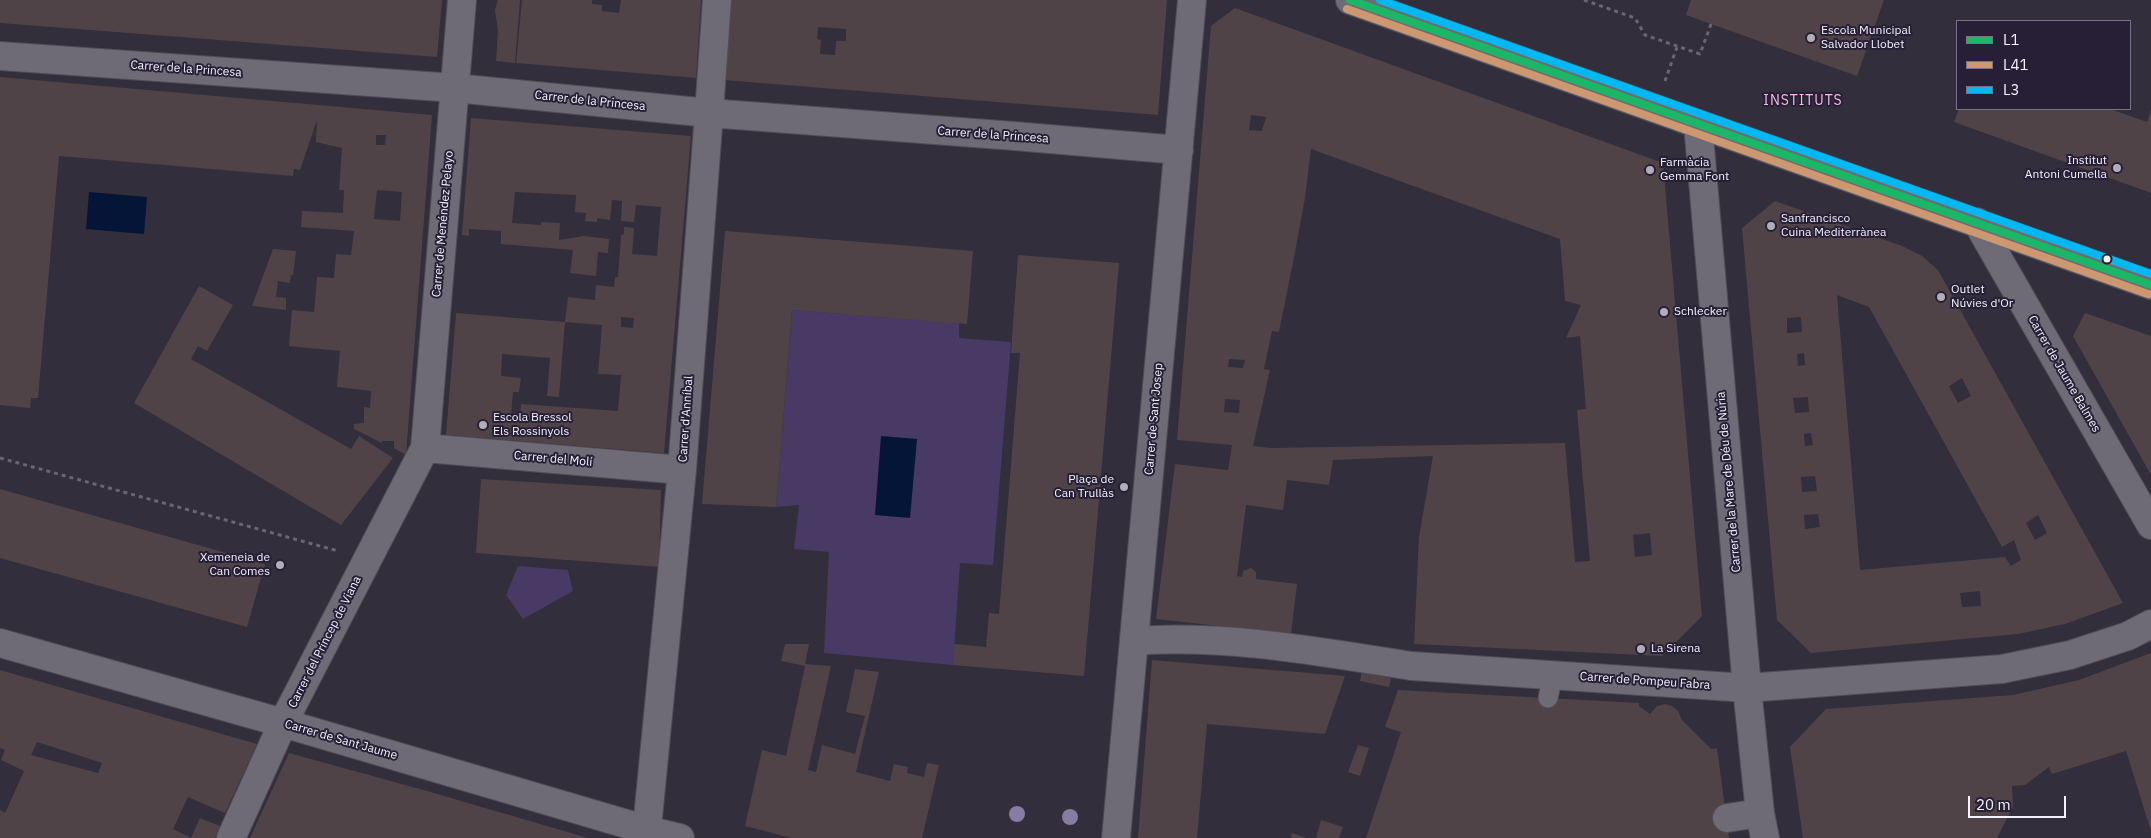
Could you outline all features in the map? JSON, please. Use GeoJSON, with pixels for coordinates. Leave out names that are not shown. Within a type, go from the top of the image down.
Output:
{"type":"FeatureCollection","features":[{"type":"Feature","properties":{"kind":"street","name":"Carrer de Menéndez Pelayo"},"geometry":{"type":"LineString","coordinates":[[425,448],[462,0]]}},
{"type":"Feature","properties":{"kind":"street","name":"Carrer d'Anníbal"},"geometry":{"type":"LineString","coordinates":[[646,834],[682,470],[717,0]]}},
{"type":"Feature","properties":{"kind":"street","name":"Carrer de Sant Josep"},"geometry":{"type":"LineString","coordinates":[[1116,838],[1192,0]]}},
{"type":"Feature","properties":{"kind":"street"},"geometry":{"type":"LineString","coordinates":[[1350,0],[2151,285]]}},
{"type":"Feature","properties":{"kind":"street","name":"Carrer de la Princesa"},"geometry":{"type":"LineString","coordinates":[[0,56],[455,88],[710,114],[1179,150]]}},
{"type":"Feature","properties":{"kind":"street","name":"Carrer de la Mare de Déu de Núria"},"geometry":{"type":"LineString","coordinates":[[1698,124],[1747,688],[1762,826]]}},
{"type":"Feature","properties":{"kind":"street","name":"Carrer de Jaume Balmes"},"geometry":{"type":"LineString","coordinates":[[1977,222],[2151,525]]}},
{"type":"Feature","properties":{"kind":"street","name":"Carrer del Molí"},"geometry":{"type":"LineString","coordinates":[[425,448],[682,470]]}},
{"type":"Feature","properties":{"kind":"street","name":"Carrer del Príncep de Viana"},"geometry":{"type":"LineString","coordinates":[[231,838],[283,723],[425,448]]}},
{"type":"Feature","properties":{"kind":"street","name":"Carrer de Pompeu Fabra"},"geometry":{"type":"LineString","coordinates":[[1134,641],[1230,640],[1551,687],[1747,688],[2002,669],[2070,655],[2128,636],[2151,624]]}},
{"type":"Feature","properties":{"kind":"street","name":"Carrer de Sant Jaume"},"geometry":{"type":"LineString","coordinates":[[0,644],[283,723],[646,834],[680,838]]}},
{"type":"Feature","properties":{"kind":"street"},"geometry":{"type":"LineString","coordinates":[[1727,818],[1762,826]]}},
{"type":"Feature","properties":{"kind":"path"},"geometry":{"type":"LineString","coordinates":[[1584,0],[1635,18],[1645,35],[1700,54],[1711,24]]}},
{"type":"Feature","properties":{"kind":"path"},"geometry":{"type":"LineString","coordinates":[[0,458],[359,557],[366,562]]}},
{"type":"Feature","properties":{"kind":"shaded area"},"geometry":{"type":"Polygon","coordinates":[[[792,310],[959,323],[959,338],[1011,342],[993,565],[960,563],[953,665],[824,653],[829,552],[794,549],[799,505],[776,507],[792,310]]]}},
{"type":"Feature","properties":{"kind":"shaded area"},"geometry":{"type":"Polygon","coordinates":[[[518,566],[568,570],[573,591],[523,619],[506,595],[518,566]]]}},
{"type":"Feature","properties":{"kind":"water"},"geometry":{"type":"Polygon","coordinates":[[[89,192],[147,197],[144,234],[86,229],[89,192]]]}},
{"type":"Feature","properties":{"kind":"water"},"geometry":{"type":"Polygon","coordinates":[[[881,436],[917,439],[910,518],[875,515],[881,436]]]}},
{"type":"Feature","properties":{"kind":"building"},"geometry":{"type":"Polygon","coordinates":[[[0,0],[442,0],[437,57],[0,23],[0,0]]]}},
{"type":"Feature","properties":{"kind":"building"},"geometry":{"type":"Polygon","coordinates":[[[498,0],[520,0],[515,63],[496,61],[498,31],[495,10],[498,0]]]}},
{"type":"Feature","properties":{"kind":"building"},"geometry":{"type":"Polygon","coordinates":[[[522,0],[592,0],[592,4],[602,5],[602,11],[619,13],[621,0],[701,0],[696,78],[516,63],[522,0]]]}},
{"type":"Feature","properties":{"kind":"building"},"geometry":{"type":"Polygon","coordinates":[[[731,0],[1167,0],[1158,115],[724,80],[731,0]],[[818,27],[817,39],[821,40],[820,54],[835,55],[836,41],[846,41],[846,29],[818,27]]]}},
{"type":"Feature","properties":{"kind":"building","name":"Escola Municipal Salvador Llobet"},"geometry":{"type":"Polygon","coordinates":[[[1691,0],[1884,0],[1857,76],[1686,15],[1691,0]]]}},
{"type":"Feature","properties":{"kind":"building"},"geometry":{"type":"Polygon","coordinates":[[[1235,8],[1663,163],[1702,616],[1662,656],[1414,644],[1419,537],[1433,456],[1333,460],[1329,485],[1287,480],[1283,510],[1246,505],[1237,576],[1242,577],[1243,571],[1251,568],[1256,572],[1256,579],[1297,584],[1291,634],[1156,619],[1175,464],[1228,470],[1232,445],[1177,440],[1211,26],[1235,8]],[[1251,115],[1249,130],[1262,131],[1266,117],[1251,115]],[[1311,149],[1305,198],[1279,332],[1272,331],[1264,369],[1270,370],[1253,446],[1271,448],[1565,443],[1575,562],[1590,561],[1577,410],[1586,409],[1580,336],[1566,338],[1581,305],[1565,301],[1560,239],[1311,149]],[[1229,359],[1228,367],[1243,368],[1245,360],[1229,359]],[[1225,399],[1224,412],[1239,413],[1240,400],[1225,399]],[[1650,533],[1633,535],[1635,557],[1652,555],[1650,533]]]}},
{"type":"Feature","properties":{"kind":"building"},"geometry":{"type":"Polygon","coordinates":[[[0,77],[432,115],[406,455],[394,448],[394,441],[382,441],[382,443],[354,429],[354,424],[364,423],[364,407],[370,408],[371,391],[337,387],[340,351],[289,346],[292,310],[314,312],[317,277],[334,278],[336,254],[351,255],[354,231],[301,227],[302,211],[343,213],[344,190],[339,190],[342,148],[316,142],[317,120],[300,170],[294,169],[293,176],[59,156],[38,398],[31,398],[30,408],[0,405],[0,77]],[[376,135],[376,145],[385,145],[386,135],[376,135]],[[377,190],[374,219],[400,221],[402,192],[377,190]]]}},
{"type":"Feature","properties":{"kind":"building","name":"Institut Antoni Cumella"},"geometry":{"type":"Polygon","coordinates":[[[1959,110],[2113,110],[2147,122],[2151,110],[2151,193],[1954,122],[1959,110]]]}},
{"type":"Feature","properties":{"kind":"building"},"geometry":{"type":"Polygon","coordinates":[[[471,118],[691,136],[664,453],[446,435],[456,313],[565,322],[568,297],[595,300],[596,285],[614,287],[615,277],[618,277],[621,235],[624,234],[624,227],[634,228],[632,254],[657,256],[661,207],[636,205],[634,222],[621,221],[622,201],[612,200],[610,220],[597,218],[597,222],[585,221],[586,213],[575,212],[576,195],[515,192],[512,223],[541,225],[541,222],[560,223],[559,240],[584,236],[609,239],[608,253],[598,252],[596,276],[570,273],[573,250],[501,244],[501,231],[469,229],[469,236],[462,235],[471,118]],[[621,317],[621,327],[633,328],[634,318],[621,317]],[[565,322],[559,397],[547,396],[550,358],[502,354],[501,376],[521,378],[519,392],[513,392],[511,415],[520,416],[521,404],[618,411],[621,375],[598,374],[602,325],[565,322]]]}},
{"type":"Feature","properties":{"kind":"building"},"geometry":{"type":"Polygon","coordinates":[[[1775,201],[1902,246],[1922,256],[1938,270],[2123,603],[2065,624],[2018,634],[1811,653],[1777,620],[1742,228],[1775,201]],[[1837,295],[1860,570],[2005,557],[2011,566],[2021,560],[2014,540],[2002,547],[1869,307],[1837,295]],[[1801,317],[1787,318],[1787,333],[1802,332],[1801,317]],[[1804,353],[1797,354],[1798,366],[1805,365],[1804,353]],[[1962,378],[1949,386],[1958,403],[1971,396],[1962,378]],[[1808,397],[1793,398],[1795,413],[1809,412],[1808,397]],[[1811,433],[1804,434],[1805,446],[1813,445],[1811,433]],[[1815,476],[1801,477],[1802,492],[1817,491],[1815,476]],[[1818,514],[1804,515],[1805,529],[1820,527],[1818,514]],[[2038,515],[2026,523],[2035,540],[2047,533],[2038,515]],[[1980,591],[1960,593],[1962,607],[1981,606],[1980,591]]]}},
{"type":"Feature","properties":{"kind":"building"},"geometry":{"type":"Polygon","coordinates":[[[725,231],[973,251],[967,324],[792,310],[776,507],[702,504],[725,231]]]}},
{"type":"Feature","properties":{"kind":"building"},"geometry":{"type":"Polygon","coordinates":[[[273,249],[296,251],[290,283],[278,281],[276,297],[286,298],[286,310],[252,306],[273,249]]]}},
{"type":"Feature","properties":{"kind":"building"},"geometry":{"type":"Polygon","coordinates":[[[1018,255],[1119,263],[1084,676],[953,665],[954,644],[986,647],[989,613],[999,614],[1020,353],[1011,353],[1018,255]]]}},
{"type":"Feature","properties":{"kind":"building"},"geometry":{"type":"Polygon","coordinates":[[[199,286],[233,305],[207,351],[198,346],[191,359],[351,449],[359,436],[393,458],[341,525],[134,403],[199,286]]]}},
{"type":"Feature","properties":{"kind":"building"},"geometry":{"type":"Polygon","coordinates":[[[2085,313],[2151,336],[2151,475],[2073,336],[2085,313]]]}},
{"type":"Feature","properties":{"kind":"building"},"geometry":{"type":"Polygon","coordinates":[[[481,479],[661,490],[659,567],[476,553],[481,479]]]}},
{"type":"Feature","properties":{"kind":"building"},"geometry":{"type":"Polygon","coordinates":[[[0,489],[265,564],[247,627],[0,558],[0,489]]]}},
{"type":"Feature","properties":{"kind":"building"},"geometry":{"type":"Polygon","coordinates":[[[785,644],[809,644],[805,664],[831,666],[808,770],[816,772],[822,745],[855,754],[865,716],[846,712],[855,669],[879,672],[856,772],[890,781],[894,764],[908,767],[907,773],[924,777],[927,763],[939,765],[922,838],[792,838],[745,826],[762,750],[786,756],[805,666],[781,661],[785,644]]]}},
{"type":"Feature","properties":{"kind":"building"},"geometry":{"type":"Polygon","coordinates":[[[2151,653],[2151,831],[2126,751],[2052,774],[2049,767],[2025,785],[2012,786],[2013,807],[1997,838],[1803,838],[1790,747],[1826,709],[2013,695],[2079,680],[2151,653]]]}},
{"type":"Feature","properties":{"kind":"building"},"geometry":{"type":"Polygon","coordinates":[[[1152,660],[1345,676],[1325,734],[1207,724],[1197,838],[1138,838],[1152,660]]]}},
{"type":"Feature","properties":{"kind":"building"},"geometry":{"type":"Polygon","coordinates":[[[0,670],[257,744],[225,813],[188,797],[173,829],[191,838],[0,838],[0,810],[5,813],[24,771],[1,760],[5,750],[0,748],[0,670]],[[37,742],[31,755],[98,773],[102,763],[37,742]]]}},
{"type":"Feature","properties":{"kind":"building"},"geometry":{"type":"Polygon","coordinates":[[[1362,671],[1391,678],[1389,687],[1360,681],[1362,671]]]}},
{"type":"Feature","properties":{"kind":"building"},"geometry":{"type":"Polygon","coordinates":[[[1398,690],[1639,703],[1639,706],[1650,714],[1657,706],[1665,704],[1672,706],[1678,711],[1682,720],[1711,749],[1717,748],[1729,838],[1366,838],[1401,732],[1385,727],[1398,690]]]}},
{"type":"Feature","properties":{"kind":"building"},"geometry":{"type":"Polygon","coordinates":[[[1358,745],[1369,748],[1360,776],[1348,772],[1358,745]]]}},
{"type":"Feature","properties":{"kind":"building"},"geometry":{"type":"Polygon","coordinates":[[[289,753],[427,791],[588,838],[250,838],[289,753]]]}},
{"type":"Feature","properties":{"kind":"building"},"geometry":{"type":"Polygon","coordinates":[[[200,818],[220,826],[215,838],[191,838],[200,818]]]}},
{"type":"Feature","properties":{"kind":"building"},"geometry":{"type":"Polygon","coordinates":[[[1321,820],[1343,827],[1339,838],[1316,838],[1321,820]]]}},
{"type":"Feature","properties":{"kind":"building"},"geometry":{"type":"Polygon","coordinates":[[[1292,833],[1307,838],[1291,838],[1292,833]]]}},
{"type":"Feature","properties":{"kind":"transit line","name":"L1"},"geometry":{"type":"LineString","coordinates":[[1350,0],[2151,285]]}},
{"type":"Feature","properties":{"kind":"transit line","name":"L3"},"geometry":{"type":"LineString","coordinates":[[1380,0],[2151,274]]}},
{"type":"Feature","properties":{"kind":"transit line","name":"L41"},"geometry":{"type":"LineString","coordinates":[[1347,9],[2148,294]]}},
{"type":"Feature","properties":{"kind":"place","name":"Escola Municipal Salvador Llobet"},"geometry":{"type":"Point","coordinates":[1811,38]}},
{"type":"Feature","properties":{"kind":"place","name":"Institut Antoni Cumella"},"geometry":{"type":"Point","coordinates":[2117,168]}},
{"type":"Feature","properties":{"kind":"place","name":"Farmàcia Gemma Font"},"geometry":{"type":"Point","coordinates":[1650,170]}},
{"type":"Feature","properties":{"kind":"place","name":"Sanfrancisco Cuina Mediterrànea"},"geometry":{"type":"Point","coordinates":[1771,226]}},
{"type":"Feature","properties":{"kind":"place","name":"Outlet Núvies d'Or"},"geometry":{"type":"Point","coordinates":[1941,297]}},
{"type":"Feature","properties":{"kind":"place","name":"Schlecker"},"geometry":{"type":"Point","coordinates":[1664,312]}},
{"type":"Feature","properties":{"kind":"place","name":"Escola Bressol Els Rossinyols"},"geometry":{"type":"Point","coordinates":[483,425]}},
{"type":"Feature","properties":{"kind":"place","name":"Plaça de Can Trullàs"},"geometry":{"type":"Point","coordinates":[1124,487]}},
{"type":"Feature","properties":{"kind":"place","name":"Xemeneia de Can Comes"},"geometry":{"type":"Point","coordinates":[280,565]}},
{"type":"Feature","properties":{"kind":"place","name":"La Sirena"},"geometry":{"type":"Point","coordinates":[1641,649]}},
{"type":"Feature","properties":{"kind":"district","name":"INSTITUTS"},"geometry":{"type":"Point","coordinates":[1803,101]}}]}
